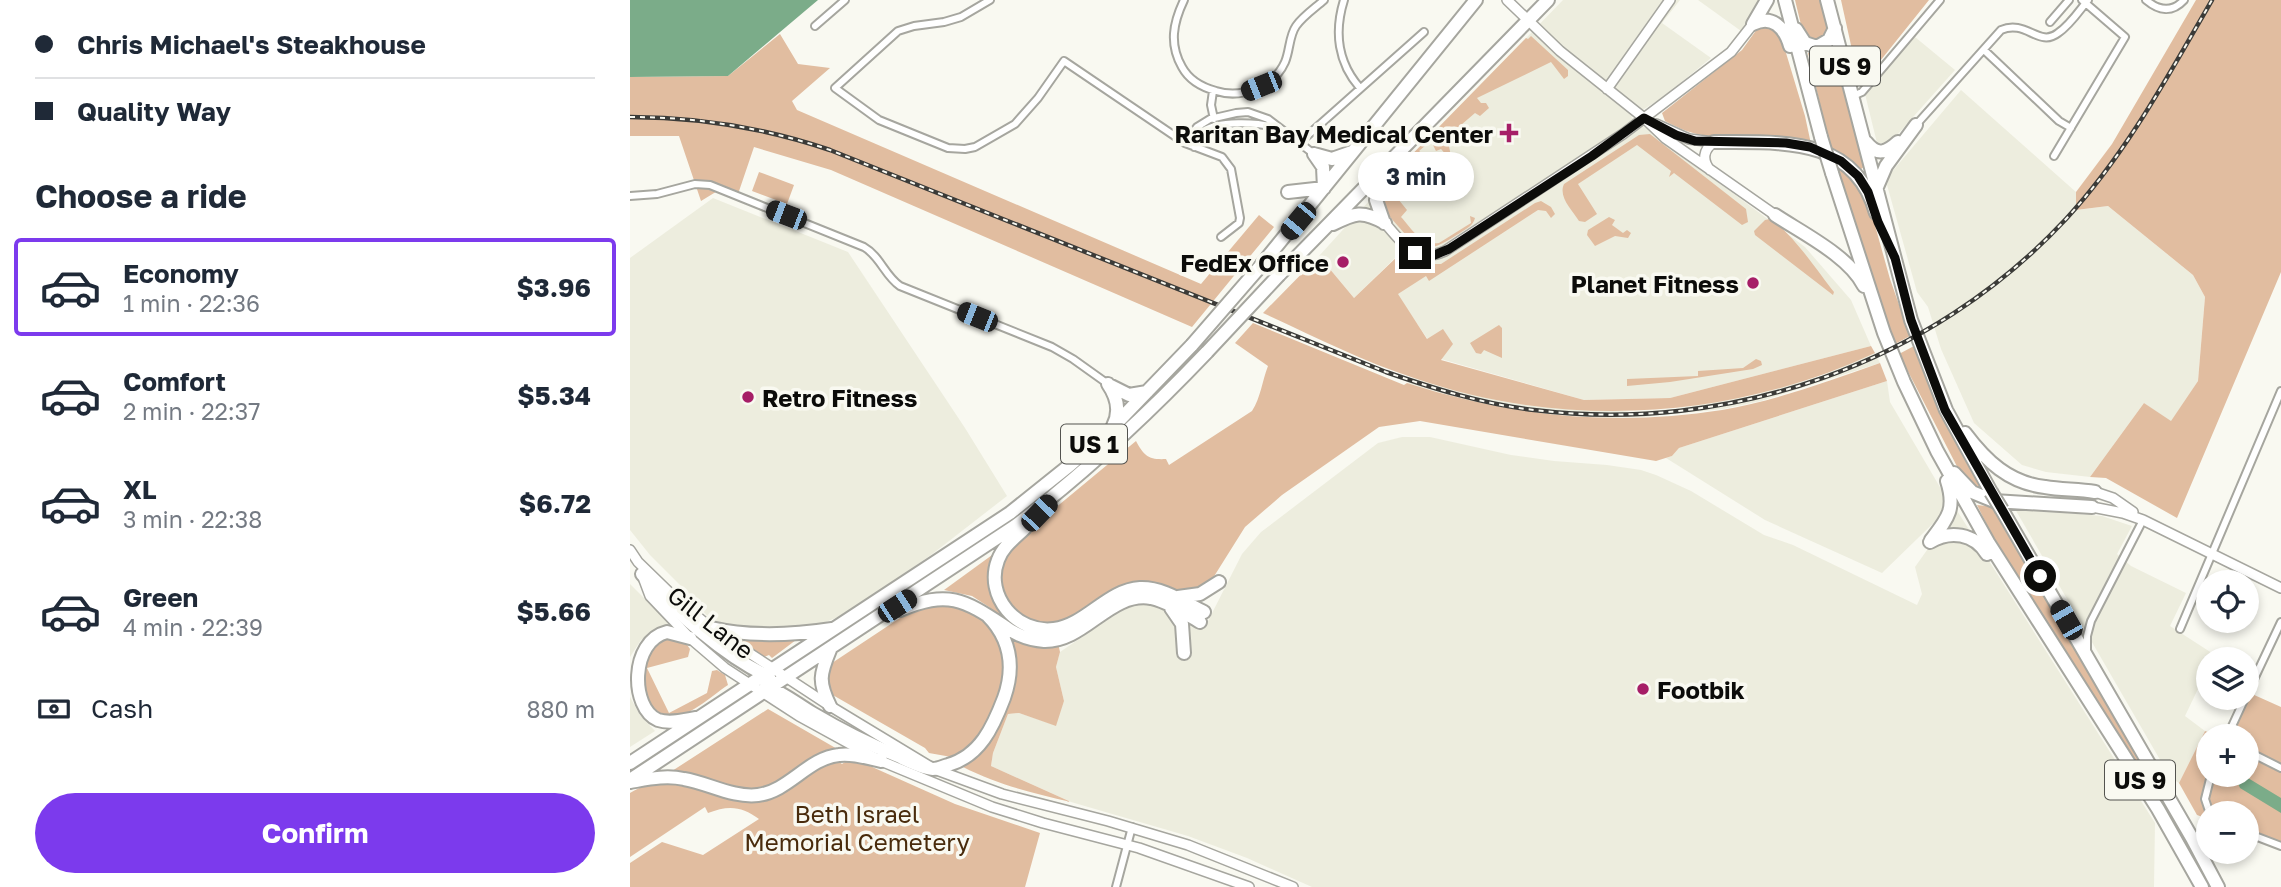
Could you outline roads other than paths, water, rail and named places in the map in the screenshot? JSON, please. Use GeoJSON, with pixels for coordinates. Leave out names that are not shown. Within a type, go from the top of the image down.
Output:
{"type":"FeatureCollection","features":[{"type":"Feature","properties":{"kind":"highway","name":"US 1"},"geometry":{"type":"LineString","coordinates":[[630,763],[1010,513],[1110,430],[1151,390],[1258,269],[1476,0]]}},
{"type":"Feature","properties":{"kind":"highway","name":"US 1"},"geometry":{"type":"LineString","coordinates":[[630,781],[995,541],[1057,495],[1125,435],[1548,0]]}},
{"type":"Feature","properties":{"kind":"highway"},"geometry":{"type":"LineString","coordinates":[[1753,24],[1767,0]]}},
{"type":"Feature","properties":{"kind":"highway","name":"US 9"},"geometry":{"type":"LineString","coordinates":[[1827,0],[1908,309],[1945,410],[2001,510],[2075,624],[2089,659],[2218,887]]}},
{"type":"Feature","properties":{"kind":"highway"},"geometry":{"type":"LineString","coordinates":[[1786,5],[1800,37],[1811,46],[1826,43],[1835,27]]}},
{"type":"Feature","properties":{"kind":"highway","name":"US 9"},"geometry":{"type":"LineString","coordinates":[[1786,5],[1821,137],[1876,310],[1900,371],[1937,451],[1975,521],[2158,809],[2202,887]]}},
{"type":"Feature","properties":{"kind":"highway"},"geometry":{"type":"LineString","coordinates":[[1753,24],[1768,20],[1782,29],[1807,86]]}},
{"type":"Feature","properties":{"kind":"highway"},"geometry":{"type":"LineString","coordinates":[[1866,142],[1877,152],[1888,151],[1916,125]]}},
{"type":"Feature","properties":{"kind":"highway"},"geometry":{"type":"LineString","coordinates":[[1877,187],[1886,166],[1916,125]]}},
{"type":"Feature","properties":{"kind":"highway"},"geometry":{"type":"LineString","coordinates":[[1714,142],[1799,144],[1841,161],[1865,186],[1895,258]]}},
{"type":"Feature","properties":{"kind":"highway"},"geometry":{"type":"LineString","coordinates":[[1314,154],[1336,159],[1355,150]]}},
{"type":"Feature","properties":{"kind":"highway"},"geometry":{"type":"LineString","coordinates":[[1298,221],[1299,201],[1288,192],[1324,188],[1323,167],[1314,154]]}},
{"type":"Feature","properties":{"kind":"highway"},"geometry":{"type":"LineString","coordinates":[[1385,166],[1376,195],[1378,209],[1385,223]]}},
{"type":"Feature","properties":{"kind":"highway"},"geometry":{"type":"LineString","coordinates":[[1323,229],[1359,214],[1385,223]]}},
{"type":"Feature","properties":{"kind":"highway"},"geometry":{"type":"LineString","coordinates":[[1775,215],[1850,266],[1862,281],[1876,310]]}},
{"type":"Feature","properties":{"kind":"highway"},"geometry":{"type":"LineString","coordinates":[[1925,359],[1964,433],[1996,468],[2032,485],[2095,492]]}},
{"type":"Feature","properties":{"kind":"highway"},"geometry":{"type":"LineString","coordinates":[[1108,384],[1129,395],[1140,395],[1151,390]]}},
{"type":"Feature","properties":{"kind":"highway"},"geometry":{"type":"LineString","coordinates":[[1108,384],[1118,408],[1116,421],[1110,430]]}},
{"type":"Feature","properties":{"kind":"highway"},"geometry":{"type":"LineString","coordinates":[[1937,451],[1965,486],[1990,500],[2092,507]]}},
{"type":"Feature","properties":{"kind":"highway"},"geometry":{"type":"LineString","coordinates":[[1937,451],[1952,505],[1947,520],[1930,542],[1939,537],[1954,535],[1974,540],[1982,546],[1999,572],[2023,597]]}},
{"type":"Feature","properties":{"kind":"highway"},"geometry":{"type":"LineString","coordinates":[[1057,495],[1007,545],[997,564],[995,577],[998,595],[1005,610],[1015,619],[1032,628],[1051,630],[1071,624],[1117,595],[1132,589],[1154,590],[1202,617]]}},
{"type":"Feature","properties":{"kind":"highway"},"geometry":{"type":"LineString","coordinates":[[640,568],[687,621],[778,679],[787,678]]}},
{"type":"Feature","properties":{"kind":"highway"},"geometry":{"type":"LineString","coordinates":[[875,620],[918,602],[940,599],[967,603],[1022,636],[1049,641],[1071,635],[1130,600],[1149,598],[1171,601],[1194,596],[1219,582]]}},
{"type":"Feature","properties":{"kind":"highway"},"geometry":{"type":"LineString","coordinates":[[1171,601],[1182,624],[1184,653]]}},
{"type":"Feature","properties":{"kind":"highway"},"geometry":{"type":"LineString","coordinates":[[749,685],[758,683],[768,691],[903,759],[934,769],[960,762],[975,751],[992,726],[1006,693],[1010,674],[1009,650],[1000,630],[987,615]]}},
{"type":"Feature","properties":{"kind":"highway"},"geometry":{"type":"LineString","coordinates":[[711,628],[731,632],[782,634],[836,629]]}},
{"type":"Feature","properties":{"kind":"highway"},"geometry":{"type":"LineString","coordinates":[[690,638],[676,632],[667,632],[650,640],[635,663],[632,688],[640,708],[656,720],[672,722],[700,718]]}},
{"type":"Feature","properties":{"kind":"highway"},"geometry":{"type":"LineString","coordinates":[[830,650],[822,669],[821,681],[822,690],[830,706]]}},
{"type":"Feature","properties":{"kind":"highway"},"geometry":{"type":"LineString","coordinates":[[630,781],[671,777],[756,796],[777,789],[831,756],[849,754],[881,761]]}},
{"type":"Feature","properties":{"kind":"street"},"geometry":{"type":"LineString","coordinates":[[815,26],[845,0]]}},
{"type":"Feature","properties":{"kind":"street"},"geometry":{"type":"LineString","coordinates":[[990,0],[961,17],[898,31],[835,88],[879,120],[948,148],[965,149],[975,147],[1021,119],[1064,61],[1185,143],[1222,157],[1231,169],[1240,218],[1239,223],[1222,237]]}},
{"type":"Feature","properties":{"kind":"street"},"geometry":{"type":"LineString","coordinates":[[1185,0],[1177,15],[1173,45],[1188,77],[1213,90],[1231,94],[1246,93],[1275,77],[1284,63],[1297,24],[1324,0]]}},
{"type":"Feature","properties":{"kind":"street"},"geometry":{"type":"LineString","coordinates":[[1344,0],[1338,30],[1340,49],[1346,70],[1360,88]]}},
{"type":"Feature","properties":{"kind":"street"},"geometry":{"type":"LineString","coordinates":[[1507,0],[1572,62],[1644,118],[1665,138],[1775,215]]}},
{"type":"Feature","properties":{"kind":"street"},"geometry":{"type":"LineString","coordinates":[[1607,89],[1671,0]]}},
{"type":"Feature","properties":{"kind":"street"},"geometry":{"type":"LineString","coordinates":[[1853,96],[1862,92],[1940,0]]}},
{"type":"Feature","properties":{"kind":"street"},"geometry":{"type":"LineString","coordinates":[[2050,22],[2069,0]]}},
{"type":"Feature","properties":{"kind":"street"},"geometry":{"type":"LineString","coordinates":[[2146,0],[2156,8],[2164,10],[2177,7],[2184,0]]}},
{"type":"Feature","properties":{"kind":"street"},"geometry":{"type":"LineString","coordinates":[[1916,125],[1998,33],[2009,27],[2022,28],[2040,37],[2053,36],[2060,32],[2085,1],[2124,37],[2054,156]]}},
{"type":"Feature","properties":{"kind":"street"},"geometry":{"type":"LineString","coordinates":[[1385,223],[1404,245],[1415,253],[1428,256],[1441,253],[1592,156],[1644,118],[1731,51],[1753,24]]}},
{"type":"Feature","properties":{"kind":"street"},"geometry":{"type":"LineString","coordinates":[[1299,143],[1424,32]]}},
{"type":"Feature","properties":{"kind":"street"},"geometry":{"type":"LineString","coordinates":[[1984,50],[2059,121],[2070,128]]}},
{"type":"Feature","properties":{"kind":"street"},"geometry":{"type":"LineString","coordinates":[[1213,90],[1211,105],[1216,127]]}},
{"type":"Feature","properties":{"kind":"street"},"geometry":{"type":"LineString","coordinates":[[1185,143],[1197,127],[1214,118],[1244,112],[1265,117],[1314,154]]}},
{"type":"Feature","properties":{"kind":"street"},"geometry":{"type":"LineString","coordinates":[[1244,112],[1244,122]]}},
{"type":"Feature","properties":{"kind":"street"},"geometry":{"type":"LineString","coordinates":[[1644,118],[1682,137],[1714,142]]}},
{"type":"Feature","properties":{"kind":"street"},"geometry":{"type":"LineString","coordinates":[[1194,148],[1203,132],[1216,127],[1244,122],[1264,124],[1281,130]]}},
{"type":"Feature","properties":{"kind":"street"},"geometry":{"type":"LineString","coordinates":[[1711,172],[1704,155],[1714,142]]}},
{"type":"Feature","properties":{"kind":"street"},"geometry":{"type":"LineString","coordinates":[[630,196],[668,192],[698,183],[722,190],[864,247],[873,253],[900,286],[1058,349],[1108,384]]}},
{"type":"Feature","properties":{"kind":"street"},"geometry":{"type":"LineString","coordinates":[[2180,628],[2281,391]]}},
{"type":"Feature","properties":{"kind":"street"},"geometry":{"type":"LineString","coordinates":[[2095,492],[2113,498],[2143,520]]}},
{"type":"Feature","properties":{"kind":"street"},"geometry":{"type":"LineString","coordinates":[[2092,507],[2143,520],[2281,588]]}},
{"type":"Feature","properties":{"kind":"street"},"geometry":{"type":"LineString","coordinates":[[2089,659],[2087,642],[2091,621],[2143,520]]}},
{"type":"Feature","properties":{"kind":"street","name":"Gill Lane"},"geometry":{"type":"LineString","coordinates":[[630,550],[650,596],[690,638],[749,685]]}},
{"type":"Feature","properties":{"kind":"street","name":"Gill Lane"},"geometry":{"type":"LineString","coordinates":[[640,568],[684,607],[769,672]]}},
{"type":"Feature","properties":{"kind":"street"},"geometry":{"type":"LineString","coordinates":[[2075,624],[2091,621]]}},
{"type":"Feature","properties":{"kind":"street"},"geometry":{"type":"LineString","coordinates":[[2259,669],[2281,622]]}},
{"type":"Feature","properties":{"kind":"street"},"geometry":{"type":"LineString","coordinates":[[787,678],[934,769],[1015,798],[1132,827],[1211,853],[1293,887]]}},
{"type":"Feature","properties":{"kind":"street"},"geometry":{"type":"LineString","coordinates":[[768,691],[820,728],[881,761],[992,807],[1128,844],[1249,887]]}},
{"type":"Feature","properties":{"kind":"street"},"geometry":{"type":"LineString","coordinates":[[2259,757],[2281,768]]}},
{"type":"Feature","properties":{"kind":"street"},"geometry":{"type":"LineString","coordinates":[[1116,887],[1132,827]]}},
{"type":"Feature","properties":{"kind":"street"},"geometry":{"type":"LineString","coordinates":[[2259,838],[2281,846]]}},
{"type":"Feature","properties":{"kind":"railway"},"geometry":{"type":"LineString","coordinates":[[630,117],[732,125],[830,150],[1386,372],[1459,395],[1534,410],[1608,415],[1681,411],[1753,398],[1823,378],[1890,349],[1953,313],[2012,270],[2066,219],[2108,168],[2145,114],[2212,0]]}},
{"type":"Feature","properties":{"kind":"place","name":"Raritan Bay Medical Center"},"geometry":{"type":"Point","coordinates":[1509,133]}},
{"type":"Feature","properties":{"kind":"place","name":"FedEx Office"},"geometry":{"type":"Point","coordinates":[1343,262]}},
{"type":"Feature","properties":{"kind":"place","name":"Planet Fitness"},"geometry":{"type":"Point","coordinates":[1753,283]}},
{"type":"Feature","properties":{"kind":"place","name":"Retro Fitness"},"geometry":{"type":"Point","coordinates":[748,397]}},
{"type":"Feature","properties":{"kind":"place","name":"Footbik"},"geometry":{"type":"Point","coordinates":[1643,689]}},
{"type":"Feature","properties":{"kind":"park label","name":"Beth Israel Memorial Cemetery"},"geometry":{"type":"Point","coordinates":[857,827]}}]}
